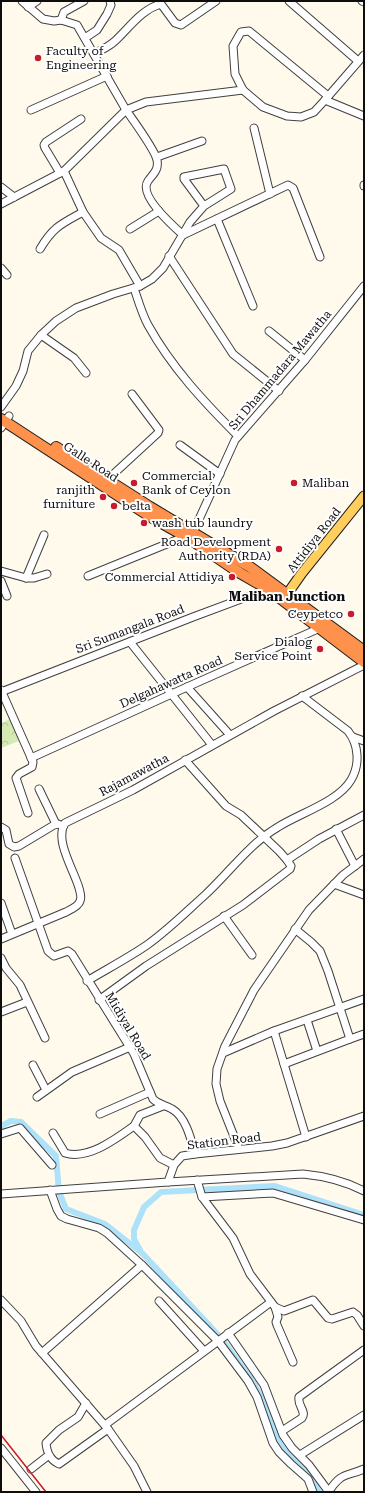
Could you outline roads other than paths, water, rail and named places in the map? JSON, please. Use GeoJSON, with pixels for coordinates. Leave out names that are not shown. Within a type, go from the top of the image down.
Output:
{"type":"FeatureCollection","features":[{"type":"Feature","properties":{"kind":"highway","name":"Galle Road"},"geometry":{"type":"LineString","coordinates":[[4,419],[107,480],[188,534],[240,573],[268,589],[286,597],[364,651]]}},
{"type":"Feature","properties":{"kind":"highway","name":"Galle Road"},"geometry":{"type":"LineString","coordinates":[[4,419],[151,517],[188,534],[250,567],[364,664]]}},
{"type":"Feature","properties":{"kind":"main road","name":"Attidiya Road"},"geometry":{"type":"LineString","coordinates":[[286,597],[302,573],[364,496]]}},
{"type":"Feature","properties":{"kind":"street"},"geometry":{"type":"LineString","coordinates":[[22,1],[43,19],[54,21],[62,20],[77,25],[126,110],[157,157],[157,168],[155,173],[147,182],[146,191],[159,211],[183,235]]}},
{"type":"Feature","properties":{"kind":"street"},"geometry":{"type":"LineString","coordinates":[[28,7],[37,1]]}},
{"type":"Feature","properties":{"kind":"street"},"geometry":{"type":"LineString","coordinates":[[62,20],[64,12],[84,1]]}},
{"type":"Feature","properties":{"kind":"street"},"geometry":{"type":"LineString","coordinates":[[85,38],[97,30],[107,14],[111,4],[110,1]]}},
{"type":"Feature","properties":{"kind":"street"},"geometry":{"type":"LineString","coordinates":[[94,54],[114,42],[134,20],[156,6],[161,4],[175,23],[181,25],[216,1]]}},
{"type":"Feature","properties":{"kind":"street"},"geometry":{"type":"LineString","coordinates":[[289,1],[358,61]]}},
{"type":"Feature","properties":{"kind":"street"},"geometry":{"type":"LineString","coordinates":[[364,55],[358,61],[326,98],[314,112],[301,117],[287,116],[263,107],[243,90],[235,74],[233,46],[241,32],[249,31],[326,98],[364,116]]}},
{"type":"Feature","properties":{"kind":"street"},"geometry":{"type":"LineString","coordinates":[[31,110],[107,76]]}},
{"type":"Feature","properties":{"kind":"street"},"geometry":{"type":"LineString","coordinates":[[1,204],[62,172],[126,110],[146,102],[243,90]]}},
{"type":"Feature","properties":{"kind":"street"},"geometry":{"type":"LineString","coordinates":[[81,119],[46,142],[44,145],[45,148],[62,172],[83,212],[101,238],[119,250],[137,287],[147,324],[170,360],[199,396],[238,436]]}},
{"type":"Feature","properties":{"kind":"street"},"geometry":{"type":"LineString","coordinates":[[254,128],[270,194]]}},
{"type":"Feature","properties":{"kind":"street"},"geometry":{"type":"LineString","coordinates":[[157,157],[202,141]]}},
{"type":"Feature","properties":{"kind":"street"},"geometry":{"type":"LineString","coordinates":[[1,407],[16,386],[23,371],[28,351],[41,335],[56,321],[76,308],[137,287],[152,279],[163,268],[190,222],[204,206],[232,190],[224,168],[184,178],[204,206]]}},
{"type":"Feature","properties":{"kind":"street"},"geometry":{"type":"LineString","coordinates":[[183,235],[288,185],[294,188],[320,257]]}},
{"type":"Feature","properties":{"kind":"street"},"geometry":{"type":"LineString","coordinates":[[1,188],[14,197]]}},
{"type":"Feature","properties":{"kind":"street"},"geometry":{"type":"LineString","coordinates":[[130,229],[159,211]]}},
{"type":"Feature","properties":{"kind":"street"},"geometry":{"type":"LineString","coordinates":[[40,249],[47,236],[54,228],[83,212]]}},
{"type":"Feature","properties":{"kind":"street"},"geometry":{"type":"LineString","coordinates":[[217,219],[253,306]]}},
{"type":"Feature","properties":{"kind":"street"},"geometry":{"type":"LineString","coordinates":[[169,256],[233,354],[279,391]]}},
{"type":"Feature","properties":{"kind":"street"},"geometry":{"type":"LineString","coordinates":[[1,268],[6,275]]}},
{"type":"Feature","properties":{"kind":"street","name":"Sri Dhammadara Mawatha"},"geometry":{"type":"LineString","coordinates":[[188,534],[220,474],[235,440],[305,360],[364,286]]}},
{"type":"Feature","properties":{"kind":"street"},"geometry":{"type":"LineString","coordinates":[[269,331],[305,360]]}},
{"type":"Feature","properties":{"kind":"street"},"geometry":{"type":"LineString","coordinates":[[41,335],[74,358],[86,373]]}},
{"type":"Feature","properties":{"kind":"street"},"geometry":{"type":"LineString","coordinates":[[107,480],[159,430],[132,394]]}},
{"type":"Feature","properties":{"kind":"street"},"geometry":{"type":"LineString","coordinates":[[180,445],[220,474]]}},
{"type":"Feature","properties":{"kind":"street"},"geometry":{"type":"LineString","coordinates":[[88,576],[188,534]]}},
{"type":"Feature","properties":{"kind":"street"},"geometry":{"type":"LineString","coordinates":[[26,578],[44,535]]}},
{"type":"Feature","properties":{"kind":"street"},"geometry":{"type":"LineString","coordinates":[[1,571],[26,578],[34,578],[47,574]]}},
{"type":"Feature","properties":{"kind":"street"},"geometry":{"type":"LineString","coordinates":[[1,581],[7,596]]}},
{"type":"Feature","properties":{"kind":"street","name":"Sri Sumangala Road"},"geometry":{"type":"LineString","coordinates":[[1,691],[268,589]]}},
{"type":"Feature","properties":{"kind":"street","name":"Delgahawatta Road"},"geometry":{"type":"LineString","coordinates":[[31,758],[320,628]]}},
{"type":"Feature","properties":{"kind":"street"},"geometry":{"type":"LineString","coordinates":[[130,642],[212,745]]}},
{"type":"Feature","properties":{"kind":"street","name":"Rajamawatha"},"geometry":{"type":"LineString","coordinates":[[1,827],[6,830],[9,844],[14,847],[19,846],[133,790],[230,735],[364,664]]}},
{"type":"Feature","properties":{"kind":"street"},"geometry":{"type":"LineString","coordinates":[[187,687],[230,735]]}},
{"type":"Feature","properties":{"kind":"street"},"geometry":{"type":"LineString","coordinates":[[1,691],[33,764],[32,767],[19,774],[16,778],[28,813]]}},
{"type":"Feature","properties":{"kind":"street"},"geometry":{"type":"LineString","coordinates":[[87,981],[148,944],[171,926],[216,885],[264,836],[281,824],[338,794],[351,780],[357,765],[353,737],[348,731],[302,696]]}},
{"type":"Feature","properties":{"kind":"street"},"geometry":{"type":"LineString","coordinates":[[353,737],[364,741]]}},
{"type":"Feature","properties":{"kind":"street"},"geometry":{"type":"LineString","coordinates":[[99,1000],[146,966],[243,905],[290,869],[291,866],[287,860],[264,836],[241,815],[226,806],[185,760]]}},
{"type":"Feature","properties":{"kind":"street"},"geometry":{"type":"LineString","coordinates":[[1,939],[70,910],[80,900],[81,895],[78,882],[61,839],[60,825],[39,789]]}},
{"type":"Feature","properties":{"kind":"street"},"geometry":{"type":"LineString","coordinates":[[287,860],[336,829],[364,815]]}},
{"type":"Feature","properties":{"kind":"street"},"geometry":{"type":"LineString","coordinates":[[336,829],[355,866]]}},
{"type":"Feature","properties":{"kind":"street"},"geometry":{"type":"LineString","coordinates":[[15,858],[37,924]]}},
{"type":"Feature","properties":{"kind":"street"},"geometry":{"type":"LineString","coordinates":[[239,1149],[220,1101],[216,1084],[217,1069],[223,1053],[254,990],[295,929],[309,910],[334,884],[364,859]]}},
{"type":"Feature","properties":{"kind":"street"},"geometry":{"type":"LineString","coordinates":[[334,884],[364,895]]}},
{"type":"Feature","properties":{"kind":"street"},"geometry":{"type":"LineString","coordinates":[[1,903],[12,934]]}},
{"type":"Feature","properties":{"kind":"street"},"geometry":{"type":"LineString","coordinates":[[224,916],[252,955]]}},
{"type":"Feature","properties":{"kind":"street","name":"Midiyal Road"},"geometry":{"type":"LineString","coordinates":[[37,924],[50,954],[54,956],[68,951],[70,953],[130,1047],[156,1102],[173,1109],[178,1114],[191,1138],[195,1154]]}},
{"type":"Feature","properties":{"kind":"street"},"geometry":{"type":"LineString","coordinates":[[295,929],[320,951],[350,1040]]}},
{"type":"Feature","properties":{"kind":"street"},"geometry":{"type":"LineString","coordinates":[[1,958],[6,968],[20,985],[45,1038]]}},
{"type":"Feature","properties":{"kind":"street"},"geometry":{"type":"LineString","coordinates":[[223,1053],[274,1032],[364,999]]}},
{"type":"Feature","properties":{"kind":"street"},"geometry":{"type":"LineString","coordinates":[[1,1012],[27,1002]]}},
{"type":"Feature","properties":{"kind":"street"},"geometry":{"type":"LineString","coordinates":[[307,1020],[317,1051]]}},
{"type":"Feature","properties":{"kind":"street"},"geometry":{"type":"LineString","coordinates":[[274,1032],[306,1137]]}},
{"type":"Feature","properties":{"kind":"street"},"geometry":{"type":"LineString","coordinates":[[284,1064],[364,1034]]}},
{"type":"Feature","properties":{"kind":"street"},"geometry":{"type":"LineString","coordinates":[[37,1097],[72,1072],[130,1047]]}},
{"type":"Feature","properties":{"kind":"street"},"geometry":{"type":"LineString","coordinates":[[33,1065],[46,1090]]}},
{"type":"Feature","properties":{"kind":"street"},"geometry":{"type":"LineString","coordinates":[[100,1114],[150,1092]]}},
{"type":"Feature","properties":{"kind":"street"},"geometry":{"type":"LineString","coordinates":[[54,1133],[65,1153],[72,1155],[86,1153],[111,1143],[134,1126],[140,1115],[163,1106]]}},
{"type":"Feature","properties":{"kind":"street","name":"Station Road"},"geometry":{"type":"LineString","coordinates":[[174,1165],[182,1156],[287,1143],[364,1116]]}},
{"type":"Feature","properties":{"kind":"street"},"geometry":{"type":"LineString","coordinates":[[134,1126],[145,1137],[160,1158],[174,1165],[168,1182]]}},
{"type":"Feature","properties":{"kind":"street"},"geometry":{"type":"LineString","coordinates":[[1,1134],[20,1128],[52,1165]]}},
{"type":"Feature","properties":{"kind":"street"},"geometry":{"type":"LineString","coordinates":[[1,1194],[168,1182],[198,1183],[268,1176],[310,1175],[338,1181],[364,1191]]}},
{"type":"Feature","properties":{"kind":"street"},"geometry":{"type":"LineString","coordinates":[[198,1183],[201,1195],[233,1238],[250,1274],[273,1304],[278,1319],[276,1322],[277,1325],[293,1362]]}},
{"type":"Feature","properties":{"kind":"street"},"geometry":{"type":"LineString","coordinates":[[50,1190],[61,1216],[99,1228],[107,1233],[142,1264],[218,1340],[257,1396],[273,1443],[291,1464],[308,1479],[313,1492]]}},
{"type":"Feature","properties":{"kind":"street"},"geometry":{"type":"LineString","coordinates":[[201,1195],[273,1193],[364,1220]]}},
{"type":"Feature","properties":{"kind":"street"},"geometry":{"type":"LineString","coordinates":[[42,1353],[142,1264]]}},
{"type":"Feature","properties":{"kind":"street"},"geometry":{"type":"LineString","coordinates":[[1,1300],[21,1321],[36,1346],[106,1427],[134,1466],[147,1492]]}},
{"type":"Feature","properties":{"kind":"street"},"geometry":{"type":"LineString","coordinates":[[273,1304],[284,1311],[313,1300],[328,1318],[332,1319],[353,1312],[357,1315],[364,1326]]}},
{"type":"Feature","properties":{"kind":"street"},"geometry":{"type":"LineString","coordinates":[[159,1301],[204,1351]]}},
{"type":"Feature","properties":{"kind":"street"},"geometry":{"type":"LineString","coordinates":[[86,1404],[78,1416],[59,1430],[46,1443],[46,1451],[53,1461],[60,1464],[218,1340],[273,1304]]}},
{"type":"Feature","properties":{"kind":"street"},"geometry":{"type":"LineString","coordinates":[[226,1334],[264,1386],[287,1442],[309,1465],[329,1492],[335,1482],[342,1476],[364,1469]]}},
{"type":"Feature","properties":{"kind":"street"},"geometry":{"type":"LineString","coordinates":[[282,1431],[302,1418],[304,1415],[304,1412],[298,1403],[299,1397],[364,1350]]}},
{"type":"Feature","properties":{"kind":"street"},"geometry":{"type":"LineString","coordinates":[[300,1455],[364,1415]]}},
{"type":"Feature","properties":{"kind":"street"},"geometry":{"type":"LineString","coordinates":[[1,1448],[36,1492]]}},
{"type":"Feature","properties":{"kind":"street"},"geometry":{"type":"LineString","coordinates":[[32,1469],[49,1455]]}},
{"type":"Feature","properties":{"kind":"waterway"},"geometry":{"type":"LineString","coordinates":[[1,1126],[11,1121],[21,1122],[56,1156],[59,1192],[66,1209],[105,1224],[142,1253],[221,1338],[253,1382],[261,1397],[279,1442],[288,1455],[315,1481],[319,1492]]}},
{"type":"Feature","properties":{"kind":"waterway"},"geometry":{"type":"LineString","coordinates":[[140,1250],[134,1239],[134,1230],[144,1207],[161,1192],[275,1186],[364,1215]]}},
{"type":"Feature","properties":{"kind":"railway"},"geometry":{"type":"LineString","coordinates":[[1,1435],[46,1492]]}},
{"type":"Feature","properties":{"kind":"place","name":"Faculty of Engineering"},"geometry":{"type":"Point","coordinates":[38,58]}},
{"type":"Feature","properties":{"kind":"place","name":"Commercial Bank of Ceylon"},"geometry":{"type":"Point","coordinates":[134,483]}},
{"type":"Feature","properties":{"kind":"place","name":"Maliban"},"geometry":{"type":"Point","coordinates":[294,483]}},
{"type":"Feature","properties":{"kind":"place","name":"ranjith furniture"},"geometry":{"type":"Point","coordinates":[103,497]}},
{"type":"Feature","properties":{"kind":"place","name":"belta"},"geometry":{"type":"Point","coordinates":[114,506]}},
{"type":"Feature","properties":{"kind":"place","name":"wash tub laundry"},"geometry":{"type":"Point","coordinates":[144,523]}},
{"type":"Feature","properties":{"kind":"place","name":"Road Development Authority (RDA)"},"geometry":{"type":"Point","coordinates":[279,549]}},
{"type":"Feature","properties":{"kind":"place","name":"Commercial Attidiya"},"geometry":{"type":"Point","coordinates":[232,577]}},
{"type":"Feature","properties":{"kind":"place","name":"Ceypetco"},"geometry":{"type":"Point","coordinates":[351,614]}},
{"type":"Feature","properties":{"kind":"place","name":"Dialog Service Point"},"geometry":{"type":"Point","coordinates":[320,649]}},
{"type":"Feature","properties":{"kind":"district","name":"Maliban Junction"},"geometry":{"type":"Point","coordinates":[287,596]}}]}
